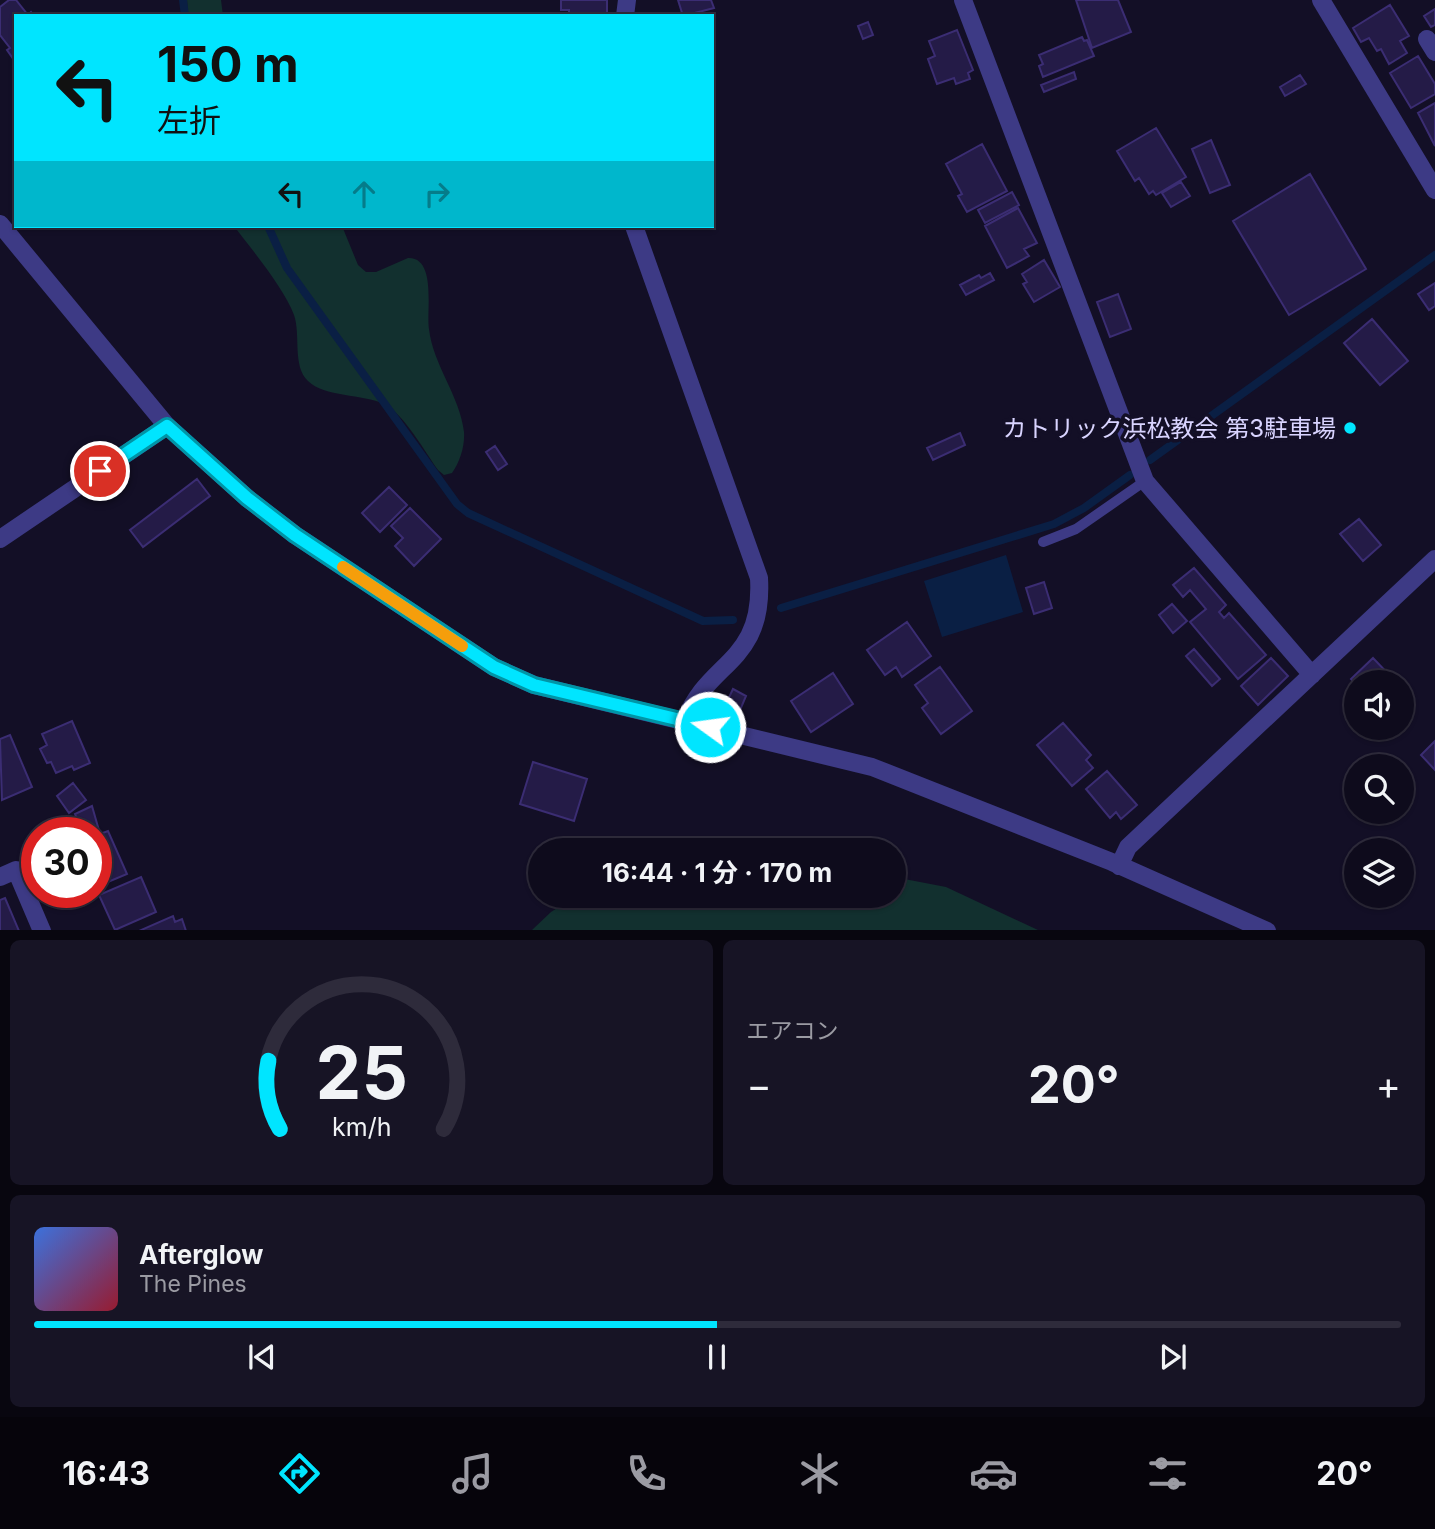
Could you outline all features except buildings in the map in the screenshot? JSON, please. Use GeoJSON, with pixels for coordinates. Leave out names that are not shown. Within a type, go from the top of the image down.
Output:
{"type":"FeatureCollection","features":[{"type":"Feature","properties":{"kind":"street"},"geometry":{"type":"LineString","coordinates":[[963,0],[1145,481],[1312,675]]}},
{"type":"Feature","properties":{"kind":"street"},"geometry":{"type":"LineString","coordinates":[[1321,0],[1435,190]]}},
{"type":"Feature","properties":{"kind":"street"},"geometry":{"type":"LineString","coordinates":[[0,224],[167,426],[247,498],[295,535],[494,667],[534,685],[872,767],[1119,866],[1267,930]]}},
{"type":"Feature","properties":{"kind":"street"},"geometry":{"type":"LineString","coordinates":[[635,228],[759,578],[761,601],[757,622],[747,643],[692,703],[685,721]]}},
{"type":"Feature","properties":{"kind":"street"},"geometry":{"type":"LineString","coordinates":[[0,539],[167,426]]}},
{"type":"Feature","properties":{"kind":"street"},"geometry":{"type":"LineString","coordinates":[[1119,866],[1128,847],[1312,675],[1432,569]]}},
{"type":"Feature","properties":{"kind":"street"},"geometry":{"type":"LineString","coordinates":[[0,877],[16,870],[42,930]]}},
{"type":"Feature","properties":{"kind":"lane"},"geometry":{"type":"LineString","coordinates":[[1043,542],[1084,524],[1145,481]]}},
{"type":"Feature","properties":{"kind":"green space"},"geometry":{"type":"Polygon","coordinates":[[[187,0],[221,0],[223,14],[188,14],[187,0]]]}},
{"type":"Feature","properties":{"kind":"green space"},"geometry":{"type":"Polygon","coordinates":[[[236,228],[343,228],[358,265],[366,272],[376,272],[408,258],[417,260],[423,266],[427,276],[431,342],[462,419],[464,432],[461,454],[452,473],[444,475],[438,470],[392,409],[366,398],[324,390],[308,381],[298,359],[294,315],[267,269],[236,228]]]}},
{"type":"Feature","properties":{"kind":"green space"},"geometry":{"type":"Polygon","coordinates":[[[906,879],[946,887],[1038,930],[532,930],[557,908],[906,908],[906,879]]]}},
{"type":"Feature","properties":{"kind":"water"},"geometry":{"type":"Polygon","coordinates":[[[1006,555],[1023,612],[942,637],[924,581],[1006,555]]]}},
{"type":"Feature","properties":{"kind":"waterway"},"geometry":{"type":"LineString","coordinates":[[183,0],[185,14]]}},
{"type":"Feature","properties":{"kind":"waterway"},"geometry":{"type":"LineString","coordinates":[[269,228],[287,268],[457,504],[468,513],[703,621],[733,620]]}},
{"type":"Feature","properties":{"kind":"waterway"},"geometry":{"type":"LineString","coordinates":[[1150,460],[1435,255]]}},
{"type":"Feature","properties":{"kind":"waterway"},"geometry":{"type":"LineString","coordinates":[[781,608],[1054,524],[1084,508],[1130,475]]}},
{"type":"Feature","properties":{"kind":"slow traffic"},"geometry":{"type":"LineString","coordinates":[[343,567],[462,646]]}},
{"type":"Feature","properties":{"kind":"place","name":"カトリック浜松教会 第3駐車場"},"geometry":{"type":"Point","coordinates":[1350,428]}},
{"type":"Feature","properties":{"kind":"route"},"geometry":{"type":"LineString","coordinates":[[100,471],[167,426],[247,498],[295,535],[494,667],[534,685],[710,727]]}}]}
